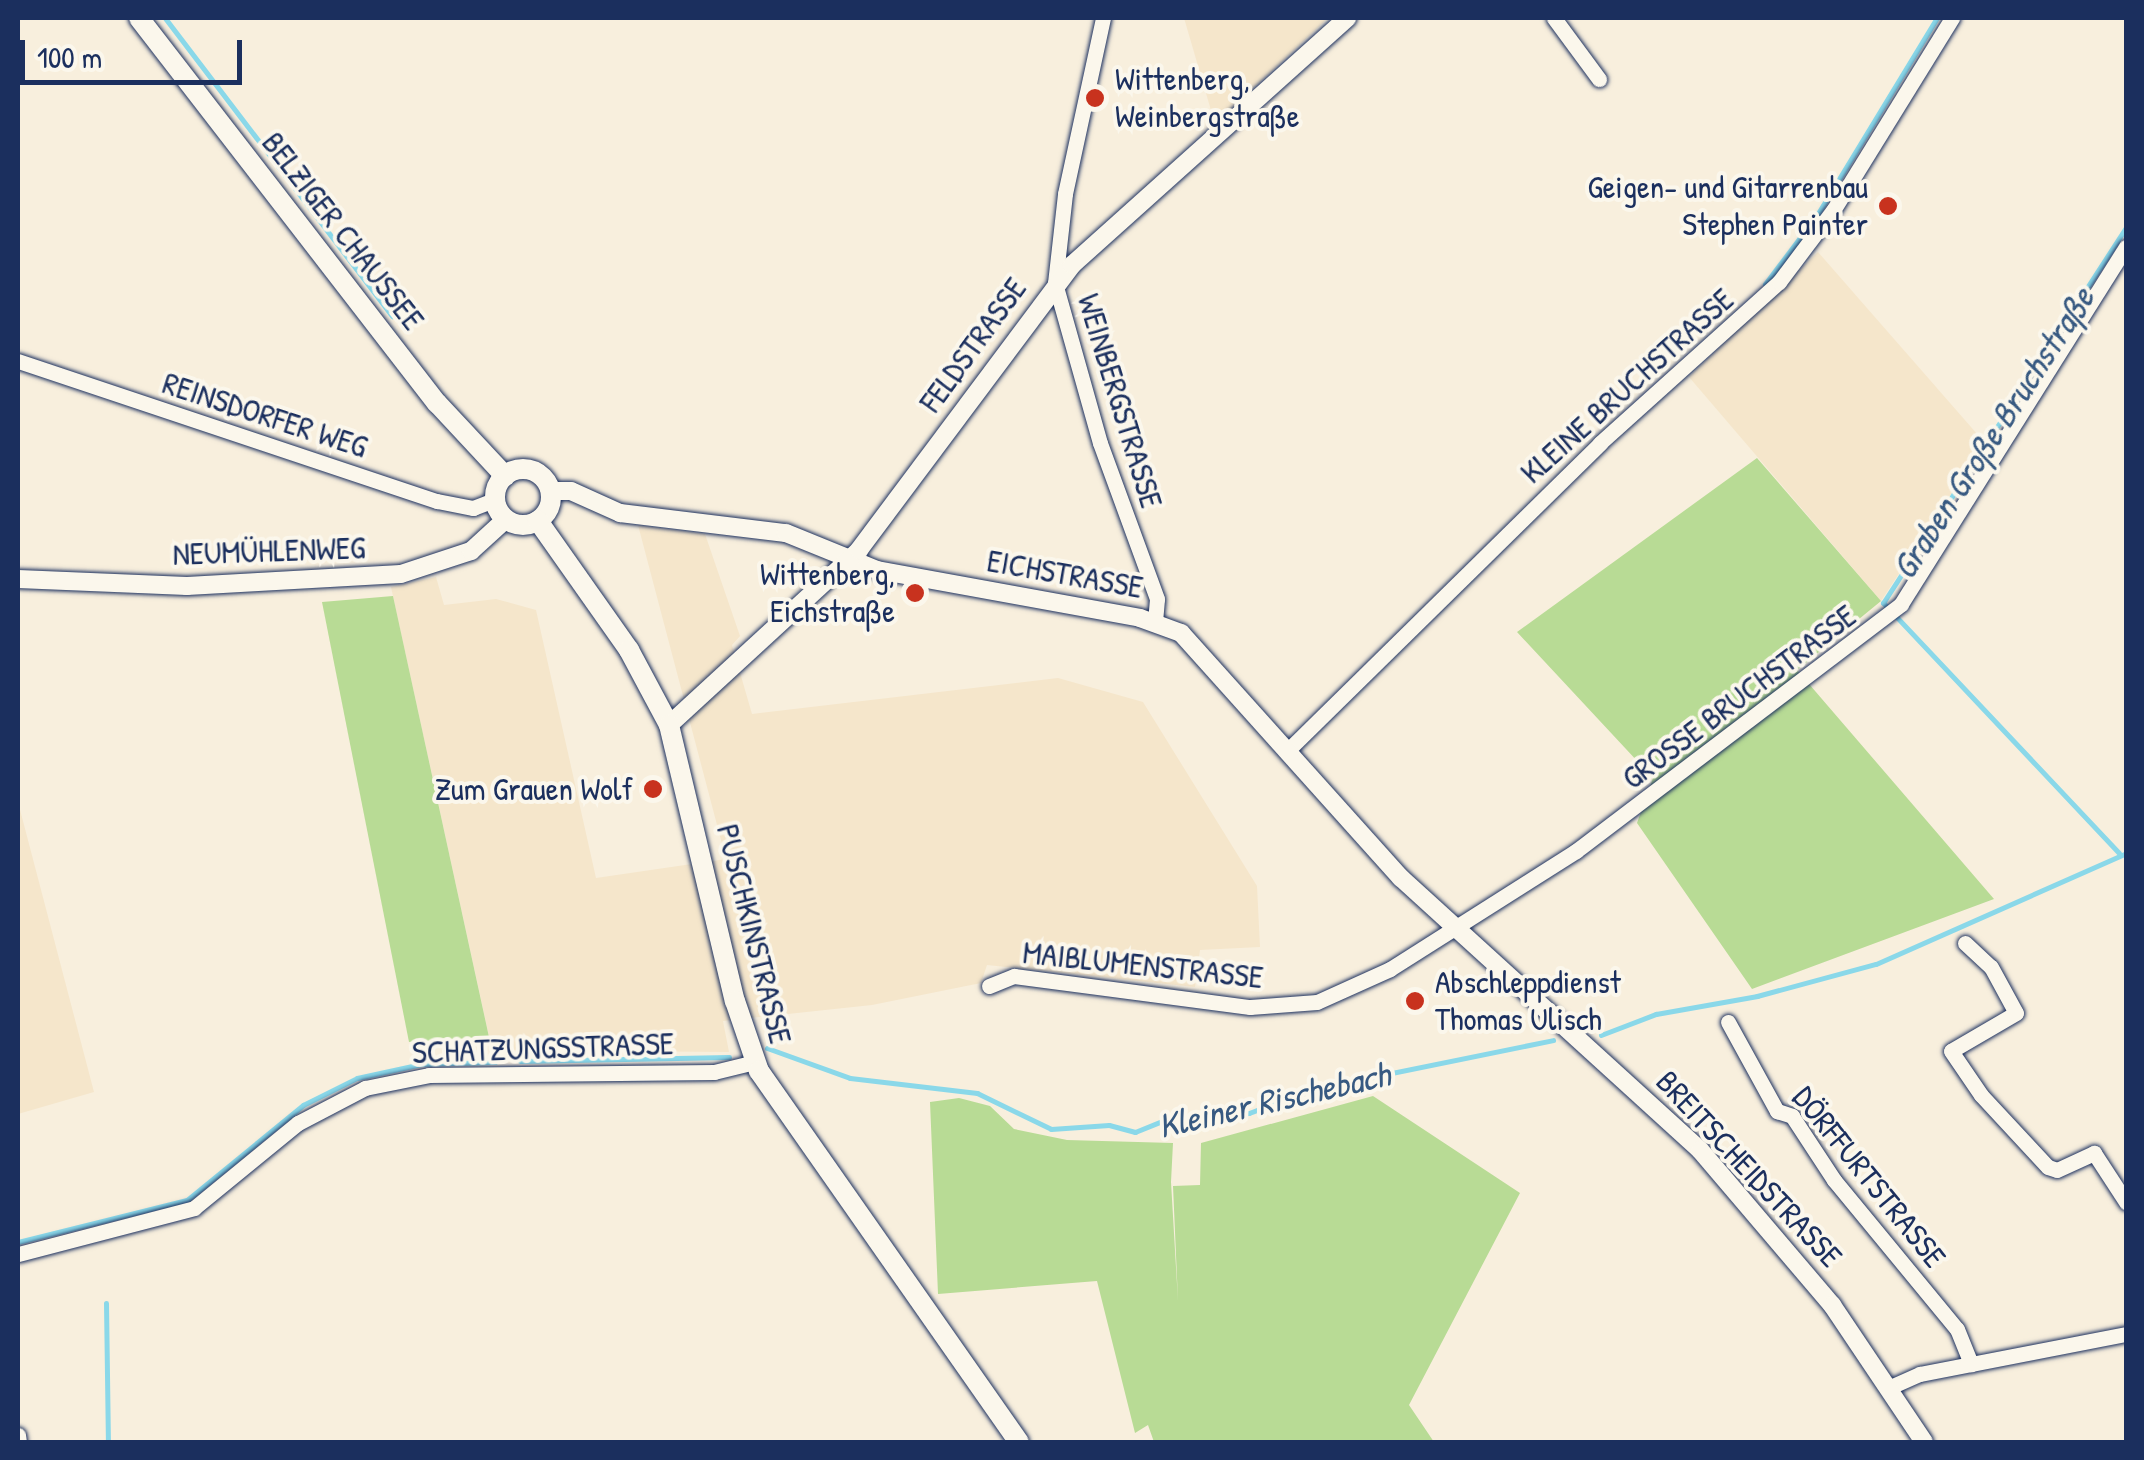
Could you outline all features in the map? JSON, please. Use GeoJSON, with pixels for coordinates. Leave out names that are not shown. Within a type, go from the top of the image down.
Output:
{"type":"FeatureCollection","features":[{"type":"Feature","properties":{"kind":"main road","name":"BELZIGER CHAUSSEE"},"geometry":{"type":"LineString","coordinates":[[140,18],[437,402],[506,476]]}},
{"type":"Feature","properties":{"kind":"main road"},"geometry":{"type":"LineString","coordinates":[[532,470],[551,490],[549,508],[538,521],[521,525],[500,509],[506,476],[532,470]]}},
{"type":"Feature","properties":{"kind":"main road","name":"PUSCHKINSTRASSE"},"geometry":{"type":"LineString","coordinates":[[538,521],[628,650],[669,725],[751,1055],[1019,1442]]}},
{"type":"Feature","properties":{"kind":"street","name":"WEINBERGSTRASSE"},"geometry":{"type":"LineString","coordinates":[[1104,18],[1065,194],[1055,283],[1100,443],[1157,599],[1155,621]]}},
{"type":"Feature","properties":{"kind":"street","name":"FELDSTRASSE"},"geometry":{"type":"LineString","coordinates":[[669,725],[686,716],[719,677],[850,560],[1055,283],[1346,18]]}},
{"type":"Feature","properties":{"kind":"street"},"geometry":{"type":"LineString","coordinates":[[1554,18],[1599,79]]}},
{"type":"Feature","properties":{"kind":"street","name":"KLEINE BRUCHSTRASSE"},"geometry":{"type":"LineString","coordinates":[[1286,751],[1612,430],[1779,282],[1834,209],[1952,18]]}},
{"type":"Feature","properties":{"kind":"street","name":"GROSSE BRUCHSTRASSE"},"geometry":{"type":"LineString","coordinates":[[1452,927],[1630,815],[1890,616],[1928,568],[2126,248]]}},
{"type":"Feature","properties":{"kind":"street","name":"REINSDORFER WEG"},"geometry":{"type":"LineString","coordinates":[[18,362],[409,492],[466,508],[500,509]]}},
{"type":"Feature","properties":{"kind":"street","name":"EICHSTRASSE"},"geometry":{"type":"LineString","coordinates":[[551,490],[573,492],[620,513],[786,534],[850,560],[1155,621],[1181,633],[1452,927]]}},
{"type":"Feature","properties":{"kind":"street","name":"NEUMÜHLENWEG"},"geometry":{"type":"LineString","coordinates":[[18,580],[170,586],[381,576],[471,552],[500,509]]}},
{"type":"Feature","properties":{"kind":"street","name":"MAIBLUMENSTRASSE"},"geometry":{"type":"LineString","coordinates":[[989,986],[1014,976],[1250,1007],[1295,1005],[1348,992],[1452,927]]}},
{"type":"Feature","properties":{"kind":"street","name":"BREITSCHEIDSTRASSE"},"geometry":{"type":"LineString","coordinates":[[1452,927],[1700,1150],[1815,1282],[1924,1442]]}},
{"type":"Feature","properties":{"kind":"street"},"geometry":{"type":"LineString","coordinates":[[1965,943],[1991,966],[2016,1012],[1951,1050],[1981,1095],[2048,1167],[2057,1170],[2094,1153],[2126,1202]]}},
{"type":"Feature","properties":{"kind":"street","name":"DÖRFFURTSTRASSE"},"geometry":{"type":"LineString","coordinates":[[1728,1022],[1778,1111],[1792,1116],[1834,1180],[1957,1329],[1971,1364]]}},
{"type":"Feature","properties":{"kind":"street","name":"SCHATZUNGSSTRASSE"},"geometry":{"type":"LineString","coordinates":[[18,1254],[194,1208],[298,1122],[365,1088],[429,1075],[714,1072],[751,1055]]}},
{"type":"Feature","properties":{"kind":"street"},"geometry":{"type":"LineString","coordinates":[[1888,1388],[1971,1364],[2126,1334]]}},
{"type":"Feature","properties":{"kind":"shaded area"},"geometry":{"type":"Polygon","coordinates":[[[1184,18],[1328,18],[1215,124],[1184,18]]]}},
{"type":"Feature","properties":{"kind":"shaded area"},"geometry":{"type":"Polygon","coordinates":[[[1818,252],[1985,443],[1881,601],[1689,377],[1818,252]]]}},
{"type":"Feature","properties":{"kind":"shaded area"},"geometry":{"type":"Polygon","coordinates":[[[638,525],[705,534],[740,636],[732,645],[752,714],[1058,678],[1143,702],[1257,886],[1260,947],[1200,950],[1195,987],[987,965],[981,983],[872,1005],[723,1021],[729,1052],[492,1050],[391,587],[436,577],[444,605],[496,599],[536,610],[596,878],[726,859],[638,525]]]}},
{"type":"Feature","properties":{"kind":"shaded area"},"geometry":{"type":"Polygon","coordinates":[[[18,802],[94,1092],[18,1114],[18,802]]]}},
{"type":"Feature","properties":{"kind":"green space"},"geometry":{"type":"Polygon","coordinates":[[[1757,458],[1881,601],[1797,670],[1994,899],[1752,989],[1637,823],[1653,778],[1517,632],[1757,458]]]}},
{"type":"Feature","properties":{"kind":"green space"},"geometry":{"type":"Polygon","coordinates":[[[393,596],[489,1037],[409,1042],[322,602],[393,596]]]}},
{"type":"Feature","properties":{"kind":"green space"},"geometry":{"type":"Polygon","coordinates":[[[1373,1096],[1520,1193],[1409,1405],[1434,1442],[1154,1442],[1148,1425],[1135,1433],[1097,1281],[938,1294],[930,1102],[959,1098],[990,1106],[1014,1129],[1067,1140],[1173,1143],[1171,1182],[1178,1301],[1173,1186],[1200,1185],[1201,1143],[1373,1096]]]}},
{"type":"Feature","properties":{"kind":"waterway"},"geometry":{"type":"LineString","coordinates":[[165,18],[392,316]]}},
{"type":"Feature","properties":{"kind":"waterway"},"geometry":{"type":"LineString","coordinates":[[1765,284],[1817,215],[1937,18]]}},
{"type":"Feature","properties":{"kind":"waterway","name":"Graben Große Bruchstraße"},"geometry":{"type":"LineString","coordinates":[[2119,853],[1883,603],[2126,227]]}},
{"type":"Feature","properties":{"kind":"waterway","name":"Kleiner Rischebach"},"geometry":{"type":"LineString","coordinates":[[1601,1035],[1656,1014],[1757,996],[1876,964],[2126,853]]}},
{"type":"Feature","properties":{"kind":"waterway","name":"Kleiner Rischebach"},"geometry":{"type":"LineString","coordinates":[[767,1048],[850,1078],[977,1093],[1051,1129],[1109,1125],[1135,1132],[1167,1119],[1249,1113],[1313,1089],[1553,1040]]}},
{"type":"Feature","properties":{"kind":"waterway","name":"Kleiner Rischebach"},"geometry":{"type":"LineString","coordinates":[[520,1061],[729,1057]]}},
{"type":"Feature","properties":{"kind":"waterway","name":"Kleiner Rischebach"},"geometry":{"type":"LineString","coordinates":[[18,1242],[187,1200],[303,1105],[357,1078],[421,1064],[495,1062]]}},
{"type":"Feature","properties":{"kind":"waterway"},"geometry":{"type":"LineString","coordinates":[[106,1303],[108,1442]]}},
{"type":"Feature","properties":{"kind":"place","name":"Wittenberg, Weinbergstraße"},"geometry":{"type":"Point","coordinates":[1095,98]}},
{"type":"Feature","properties":{"kind":"place","name":"Geigen- und Gitarrenbau Stephen Painter"},"geometry":{"type":"Point","coordinates":[1888,206]}},
{"type":"Feature","properties":{"kind":"place","name":"Wittenberg, Eichstraße"},"geometry":{"type":"Point","coordinates":[915,593]}},
{"type":"Feature","properties":{"kind":"place","name":"Zum Grauen Wolf"},"geometry":{"type":"Point","coordinates":[653,789]}},
{"type":"Feature","properties":{"kind":"place","name":"Abschleppdienst Thomas Ulisch"},"geometry":{"type":"Point","coordinates":[1415,1001]}}]}
